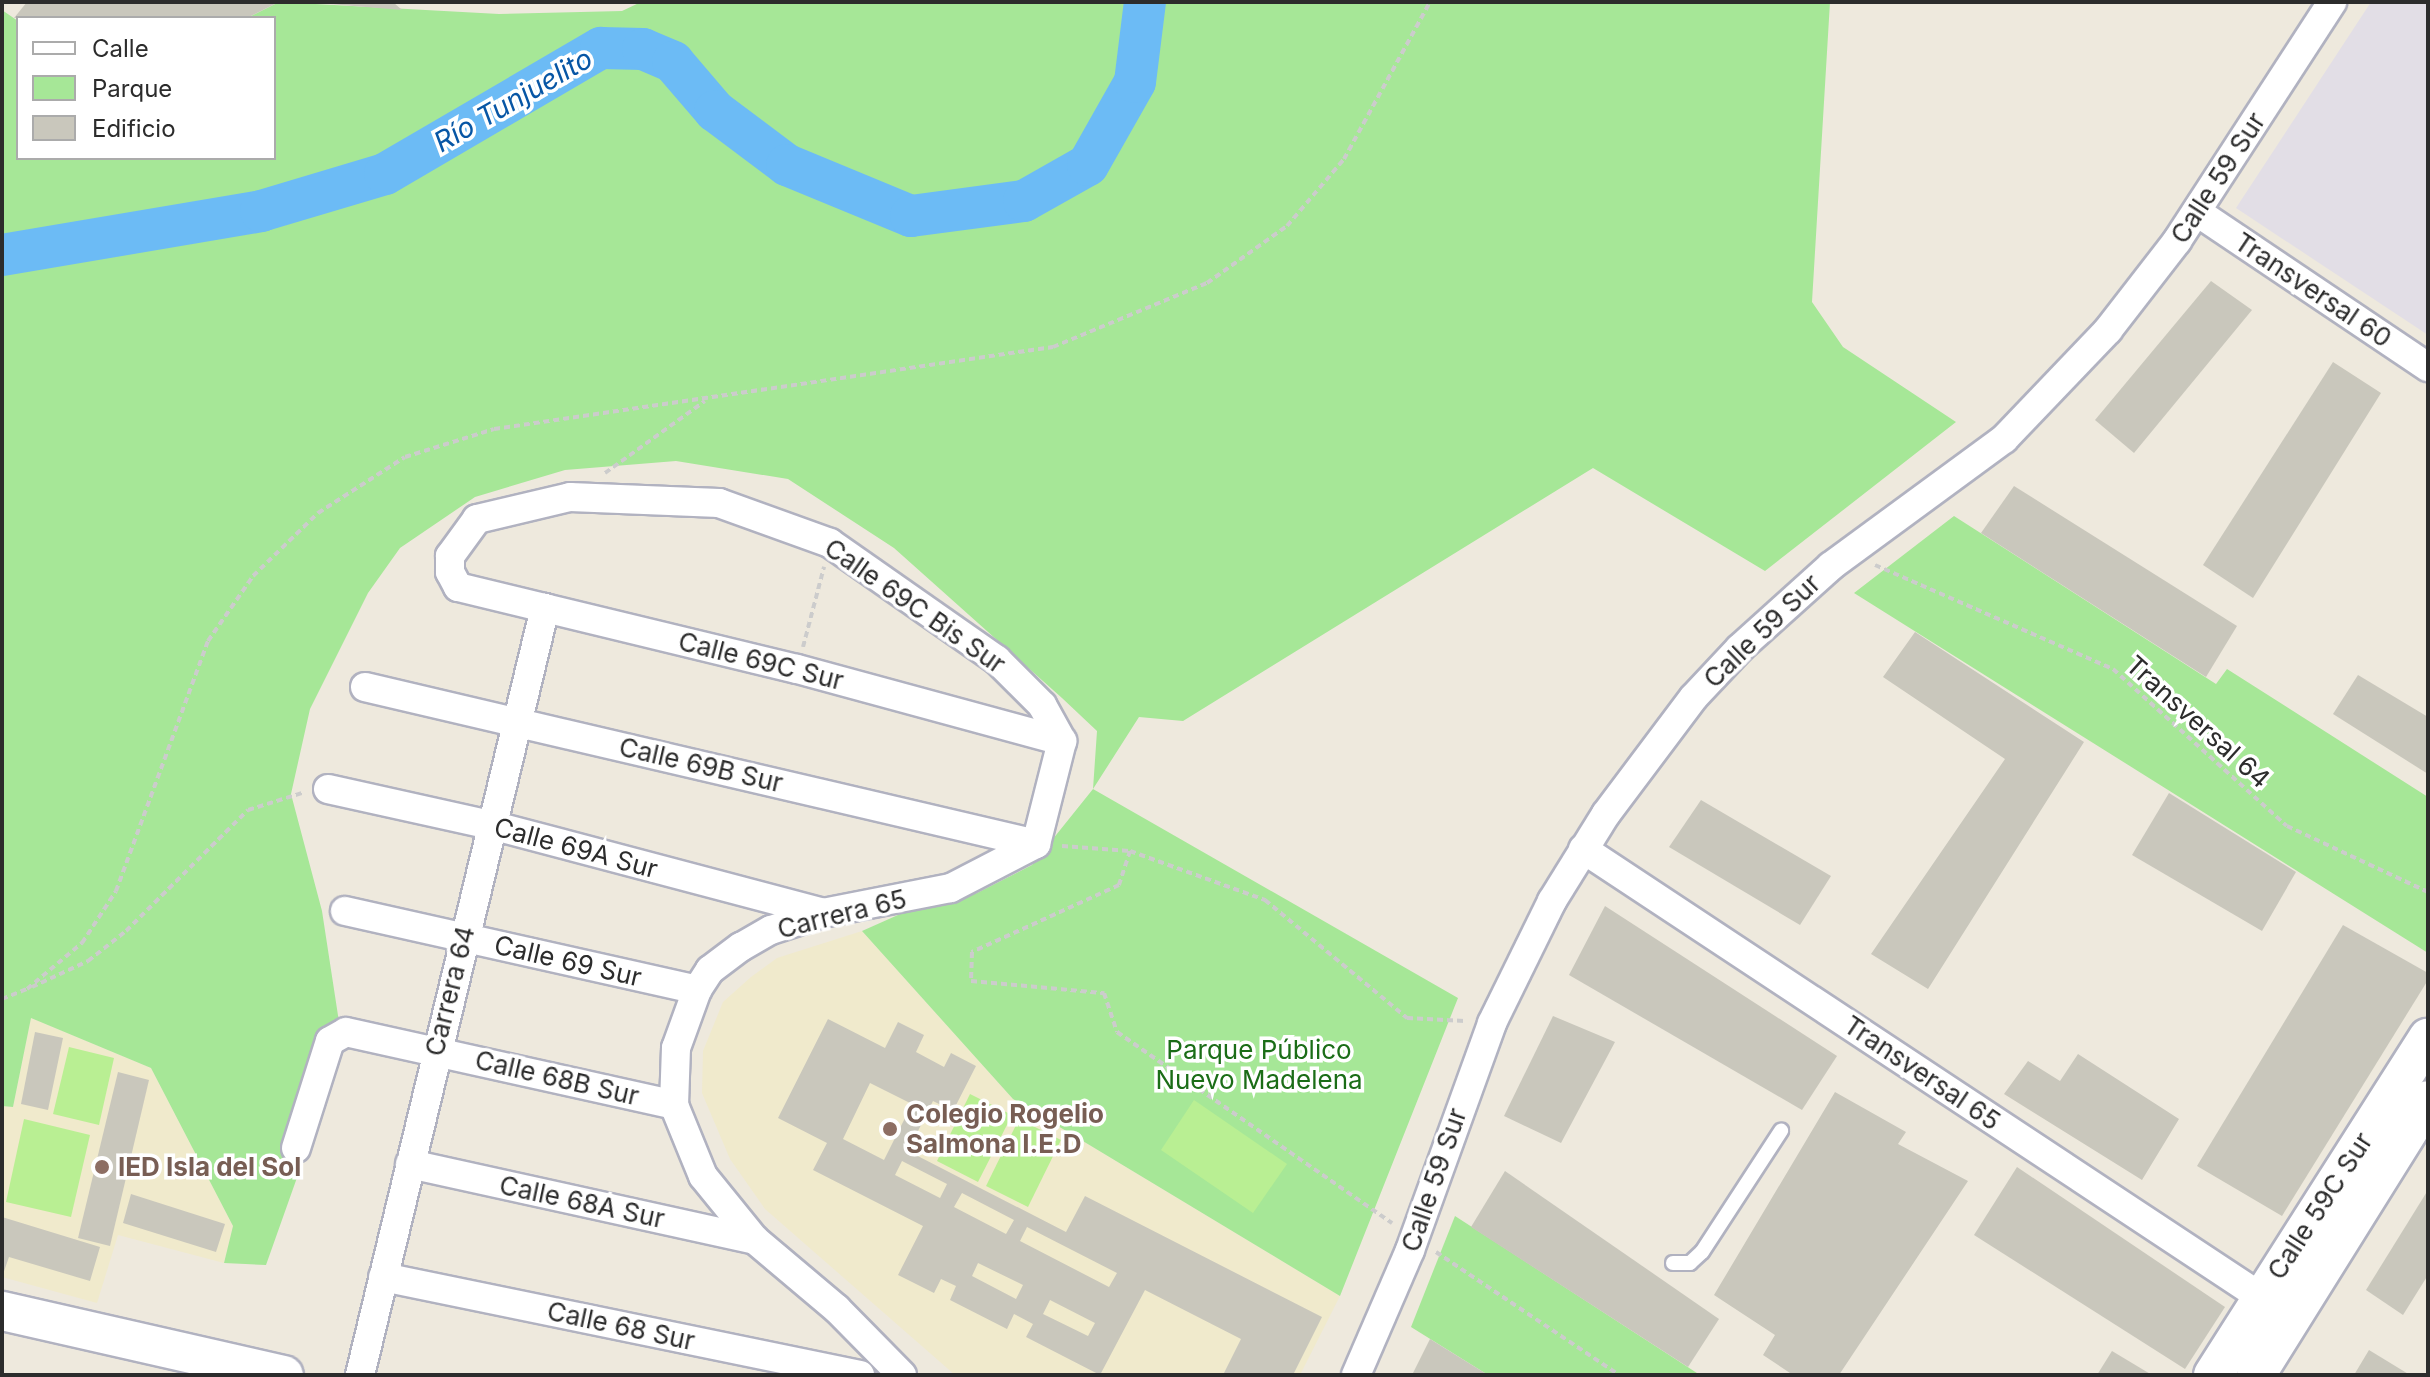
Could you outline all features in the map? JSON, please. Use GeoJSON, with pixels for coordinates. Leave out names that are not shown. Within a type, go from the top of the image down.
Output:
{"type":"FeatureCollection","features":[{"type":"Feature","properties":{"kind":"street","name":"Calle 59 Sur"},"geometry":{"type":"LineString","coordinates":[[1356,1375],[1414,1238],[1492,1023],[1583,849],[1694,697],[1787,603],[1848,553],[2004,439],[2108,330],[2197,212],[2332,2]]}},
{"type":"Feature","properties":{"kind":"street","name":"Transversal 60"},"geometry":{"type":"LineString","coordinates":[[2197,212],[2428,367]]}},
{"type":"Feature","properties":{"kind":"street","name":"Calle 69C Bis Sur"},"geometry":{"type":"LineString","coordinates":[[458,587],[450,572],[450,556],[477,519],[570,497],[719,503],[830,543],[997,660],[1042,705],[1062,741]]}},
{"type":"Feature","properties":{"kind":"street","name":"Calle 69C Sur"},"geometry":{"type":"LineString","coordinates":[[458,587],[797,669],[1062,741]]}},
{"type":"Feature","properties":{"kind":"street","name":"Carrera 64"},"geometry":{"type":"LineString","coordinates":[[360,1375],[435,1050],[545,608]]}},
{"type":"Feature","properties":{"kind":"street","name":"Calle 69B Sur"},"geometry":{"type":"LineString","coordinates":[[365,687],[1036,844]]}},
{"type":"Feature","properties":{"kind":"street"},"geometry":{"type":"LineString","coordinates":[[1036,844],[1062,741]]}},
{"type":"Feature","properties":{"kind":"street","name":"Calle 69A Sur"},"geometry":{"type":"LineString","coordinates":[[328,789],[491,825],[823,913]]}},
{"type":"Feature","properties":{"kind":"street","name":"Carrera 65"},"geometry":{"type":"LineString","coordinates":[[902,1375],[837,1309],[755,1240],[703,1176],[674,1105],[676,1048],[697,990],[710,970],[741,947],[823,913],[951,888],[1036,844]]}},
{"type":"Feature","properties":{"kind":"street","name":"Transversal 65"},"geometry":{"type":"LineString","coordinates":[[1583,849],[2261,1297]]}},
{"type":"Feature","properties":{"kind":"street","name":"Calle 69 Sur"},"geometry":{"type":"LineString","coordinates":[[345,911],[697,990]]}},
{"type":"Feature","properties":{"kind":"street","name":"Calle 68B Sur"},"geometry":{"type":"LineString","coordinates":[[296,1148],[330,1041],[346,1032],[674,1105]]}},
{"type":"Feature","properties":{"kind":"street","name":"Calle 59C Sur"},"geometry":{"type":"LineString","coordinates":[[2213,1375],[2428,1038]]}},
{"type":"Feature","properties":{"kind":"street","name":"Calle 59C Sur"},"geometry":{"type":"LineString","coordinates":[[2266,1369],[2428,1100]]}},
{"type":"Feature","properties":{"kind":"street","name":"Calle 68A Sur"},"geometry":{"type":"LineString","coordinates":[[410,1164],[755,1240]]}},
{"type":"Feature","properties":{"kind":"street","name":"Calle 68 Sur"},"geometry":{"type":"LineString","coordinates":[[383,1277],[860,1375]]}},
{"type":"Feature","properties":{"kind":"street"},"geometry":{"type":"LineString","coordinates":[[2,1311],[284,1375]]}},
{"type":"Feature","properties":{"kind":"lane"},"geometry":{"type":"LineString","coordinates":[[1673,1263],[1690,1263],[1702,1252],[1781,1131]]}},
{"type":"Feature","properties":{"kind":"path"},"geometry":{"type":"LineString","coordinates":[[27,989],[82,943],[116,891],[208,641],[253,576],[318,513],[405,457],[494,429],[625,406],[707,400],[1053,347],[1207,283],[1287,226],[1344,159],[1430,2]]}},
{"type":"Feature","properties":{"kind":"path"},"geometry":{"type":"LineString","coordinates":[[570,497],[707,400]]}},
{"type":"Feature","properties":{"kind":"path"},"geometry":{"type":"LineString","coordinates":[[797,669],[830,543]]}},
{"type":"Feature","properties":{"kind":"path","name":"Transversal 64"},"geometry":{"type":"LineString","coordinates":[[1848,553],[2113,669],[2287,826],[2428,892]]}},
{"type":"Feature","properties":{"kind":"path"},"geometry":{"type":"LineString","coordinates":[[2,999],[88,961],[159,901],[248,810],[276,798],[328,789]]}},
{"type":"Feature","properties":{"kind":"path"},"geometry":{"type":"LineString","coordinates":[[1036,844],[1130,851],[1265,900],[1407,1018],[1492,1023]]}},
{"type":"Feature","properties":{"kind":"path"},"geometry":{"type":"LineString","coordinates":[[1130,851],[1119,885],[972,952],[971,981],[1104,993],[1117,1032],[1414,1238],[1619,1375]]}},
{"type":"Feature","properties":{"kind":"shaded area"},"geometry":{"type":"Polygon","coordinates":[[[2371,2],[2428,2],[2428,335],[2236,208],[2371,2]]]}},
{"type":"Feature","properties":{"kind":"shaded area","name":"Colegio Rogelio Salmona I.E.D"},"geometry":{"type":"Polygon","coordinates":[[[862,931],[1013,1099],[1340,1296],[1300,1375],[955,1375],[765,1209],[730,1159],[702,1093],[703,1051],[723,1002],[751,977],[777,958],[862,931]]]}},
{"type":"Feature","properties":{"kind":"shaded area","name":"IED Isla del Sol"},"geometry":{"type":"Polygon","coordinates":[[[31,1018],[151,1068],[233,1226],[224,1263],[118,1235],[97,1303],[2,1277],[2,1106],[13,1107],[31,1018]]]}},
{"type":"Feature","properties":{"kind":"green space"},"geometry":{"type":"Polygon","coordinates":[[[279,2],[499,14],[622,11],[641,2],[1830,2],[1812,302],[1843,347],[1956,422],[1765,571],[1593,468],[1183,721],[1139,717],[1093,789],[1097,731],[894,548],[788,479],[676,461],[565,470],[475,497],[400,548],[368,593],[310,709],[291,794],[322,911],[343,1048],[266,1265],[224,1263],[233,1226],[151,1068],[31,1018],[13,1107],[2,1106],[2,10],[16,20],[16,160],[276,160],[276,16],[251,16],[279,2]]]}},
{"type":"Feature","properties":{"kind":"green space"},"geometry":{"type":"Polygon","coordinates":[[[1954,516],[2216,684],[2227,669],[2428,797],[2428,953],[1854,593],[1954,516]]]}},
{"type":"Feature","properties":{"kind":"green space","name":"Parque Público Nuevo Madelena"},"geometry":{"type":"Polygon","coordinates":[[[1093,789],[1458,998],[1340,1296],[1013,1099],[862,931],[916,907],[977,893],[1032,865],[1093,789]]]}},
{"type":"Feature","properties":{"kind":"green space"},"geometry":{"type":"Polygon","coordinates":[[[69,1047],[114,1058],[99,1125],[53,1114],[69,1047]]]}},
{"type":"Feature","properties":{"kind":"green space"},"geometry":{"type":"Polygon","coordinates":[[[970,1094],[1012,1115],[978,1182],[937,1161],[970,1094]]]}},
{"type":"Feature","properties":{"kind":"green space"},"geometry":{"type":"Polygon","coordinates":[[[1194,1100],[1287,1164],[1253,1213],[1161,1150],[1194,1100]]]}},
{"type":"Feature","properties":{"kind":"green space"},"geometry":{"type":"Polygon","coordinates":[[[24,1119],[90,1135],[71,1217],[6,1202],[24,1119]]]}},
{"type":"Feature","properties":{"kind":"green space"},"geometry":{"type":"Polygon","coordinates":[[[1019,1119],[1061,1140],[1028,1207],[986,1186],[1019,1119]]]}},
{"type":"Feature","properties":{"kind":"green space"},"geometry":{"type":"Polygon","coordinates":[[[1455,1216],[1700,1375],[1488,1375],[1411,1327],[1455,1216]]]}},
{"type":"Feature","properties":{"kind":"building"},"geometry":{"type":"Polygon","coordinates":[[[27,2],[279,2],[251,16],[14,18],[27,2]]]}},
{"type":"Feature","properties":{"kind":"building"},"geometry":{"type":"Polygon","coordinates":[[[393,2],[402,10],[330,4],[393,2]]]}},
{"type":"Feature","properties":{"kind":"building"},"geometry":{"type":"Polygon","coordinates":[[[2211,281],[2252,310],[2134,453],[2095,420],[2211,281]]]}},
{"type":"Feature","properties":{"kind":"building"},"geometry":{"type":"Polygon","coordinates":[[[2333,362],[2381,393],[2253,598],[2203,565],[2333,362]]]}},
{"type":"Feature","properties":{"kind":"building"},"geometry":{"type":"Polygon","coordinates":[[[2014,486],[2237,626],[2206,677],[1981,533],[2014,486]]]}},
{"type":"Feature","properties":{"kind":"building"},"geometry":{"type":"Polygon","coordinates":[[[1915,632],[2084,742],[1928,989],[1871,954],[2005,759],[1883,677],[1915,632]]]}},
{"type":"Feature","properties":{"kind":"building"},"geometry":{"type":"Polygon","coordinates":[[[2358,675],[2428,717],[2428,774],[2333,714],[2358,675]]]}},
{"type":"Feature","properties":{"kind":"building"},"geometry":{"type":"Polygon","coordinates":[[[2169,793],[2296,872],[2262,931],[2132,855],[2169,793]]]}},
{"type":"Feature","properties":{"kind":"building"},"geometry":{"type":"Polygon","coordinates":[[[1701,800],[1831,876],[1800,925],[1669,847],[1701,800]]]}},
{"type":"Feature","properties":{"kind":"building"},"geometry":{"type":"Polygon","coordinates":[[[1605,906],[1837,1056],[1802,1110],[1569,975],[1605,906]]]}},
{"type":"Feature","properties":{"kind":"building"},"geometry":{"type":"Polygon","coordinates":[[[2343,925],[2428,973],[2428,980],[2282,1216],[2197,1166],[2343,925]]]}},
{"type":"Feature","properties":{"kind":"building"},"geometry":{"type":"Polygon","coordinates":[[[1553,1016],[1615,1042],[1561,1143],[1504,1116],[1553,1016]]]}},
{"type":"Feature","properties":{"kind":"building"},"geometry":{"type":"Polygon","coordinates":[[[828,1019],[885,1048],[898,1022],[924,1035],[916,1052],[944,1067],[951,1053],[976,1066],[953,1111],[933,1101],[908,1151],[1066,1232],[1085,1196],[1322,1317],[1293,1375],[1223,1375],[1241,1339],[1145,1290],[1100,1375],[1026,1337],[1033,1324],[1014,1314],[1007,1329],[950,1300],[956,1286],[941,1279],[934,1293],[898,1275],[923,1226],[813,1170],[827,1143],[778,1118],[828,1019]],[[870,1083],[843,1139],[884,1160],[912,1104],[870,1083]],[[902,1161],[895,1175],[940,1198],[947,1184],[902,1161]],[[962,1193],[954,1207],[1006,1234],[1014,1220],[962,1193]],[[1027,1227],[1020,1241],[1109,1287],[1117,1273],[1027,1227]],[[978,1263],[972,1276],[1016,1299],[1023,1285],[978,1263]],[[1050,1300],[1043,1314],[1088,1336],[1095,1323],[1050,1300]]]}},
{"type":"Feature","properties":{"kind":"building"},"geometry":{"type":"Polygon","coordinates":[[[35,1032],[63,1038],[48,1110],[21,1104],[35,1032]]]}},
{"type":"Feature","properties":{"kind":"building"},"geometry":{"type":"Polygon","coordinates":[[[2078,1054],[2179,1119],[2142,1180],[2004,1094],[2028,1061],[2060,1081],[2078,1054]]]}},
{"type":"Feature","properties":{"kind":"building"},"geometry":{"type":"Polygon","coordinates":[[[118,1072],[149,1080],[110,1246],[78,1238],[118,1072]]]}},
{"type":"Feature","properties":{"kind":"building"},"geometry":{"type":"Polygon","coordinates":[[[1835,1092],[1906,1132],[1898,1144],[1968,1181],[1839,1375],[1793,1375],[1763,1355],[1775,1335],[1714,1295],[1835,1092]]]}},
{"type":"Feature","properties":{"kind":"building"},"geometry":{"type":"Polygon","coordinates":[[[2017,1167],[2225,1307],[2185,1369],[1974,1235],[2017,1167]]]}},
{"type":"Feature","properties":{"kind":"building"},"geometry":{"type":"Polygon","coordinates":[[[1505,1171],[1719,1319],[1688,1367],[1471,1227],[1505,1171]]]}},
{"type":"Feature","properties":{"kind":"building"},"geometry":{"type":"Polygon","coordinates":[[[2428,1190],[2428,1275],[2403,1315],[2366,1290],[2428,1190]]]}},
{"type":"Feature","properties":{"kind":"building"},"geometry":{"type":"Polygon","coordinates":[[[131,1194],[225,1224],[216,1252],[123,1223],[131,1194]]]}},
{"type":"Feature","properties":{"kind":"building"},"geometry":{"type":"Polygon","coordinates":[[[2,1217],[100,1247],[90,1281],[9,1257],[2,1277],[2,1217]]]}},
{"type":"Feature","properties":{"kind":"building"},"geometry":{"type":"Polygon","coordinates":[[[1430,1339],[1488,1375],[1412,1375],[1430,1339]]]}},
{"type":"Feature","properties":{"kind":"building"},"geometry":{"type":"Polygon","coordinates":[[[2369,1350],[2410,1375],[2354,1375],[2369,1350]]]}},
{"type":"Feature","properties":{"kind":"building"},"geometry":{"type":"Polygon","coordinates":[[[2112,1351],[2152,1375],[2097,1375],[2112,1351]]]}},
{"type":"Feature","properties":{"kind":"waterway","name":"Río Tunjuelito"},"geometry":{"type":"LineString","coordinates":[[2,255],[261,211],[385,174],[601,48],[643,49],[673,62],[715,111],[787,165],[911,216],[1024,201],[1088,165],[1135,82],[1145,2]]}},
{"type":"Feature","properties":{"kind":"place","name":"Colegio Rogelio Salmona I.E.D"},"geometry":{"type":"Point","coordinates":[890,1129]}},
{"type":"Feature","properties":{"kind":"place","name":"IED Isla del Sol"},"geometry":{"type":"Point","coordinates":[102,1167]}}]}
